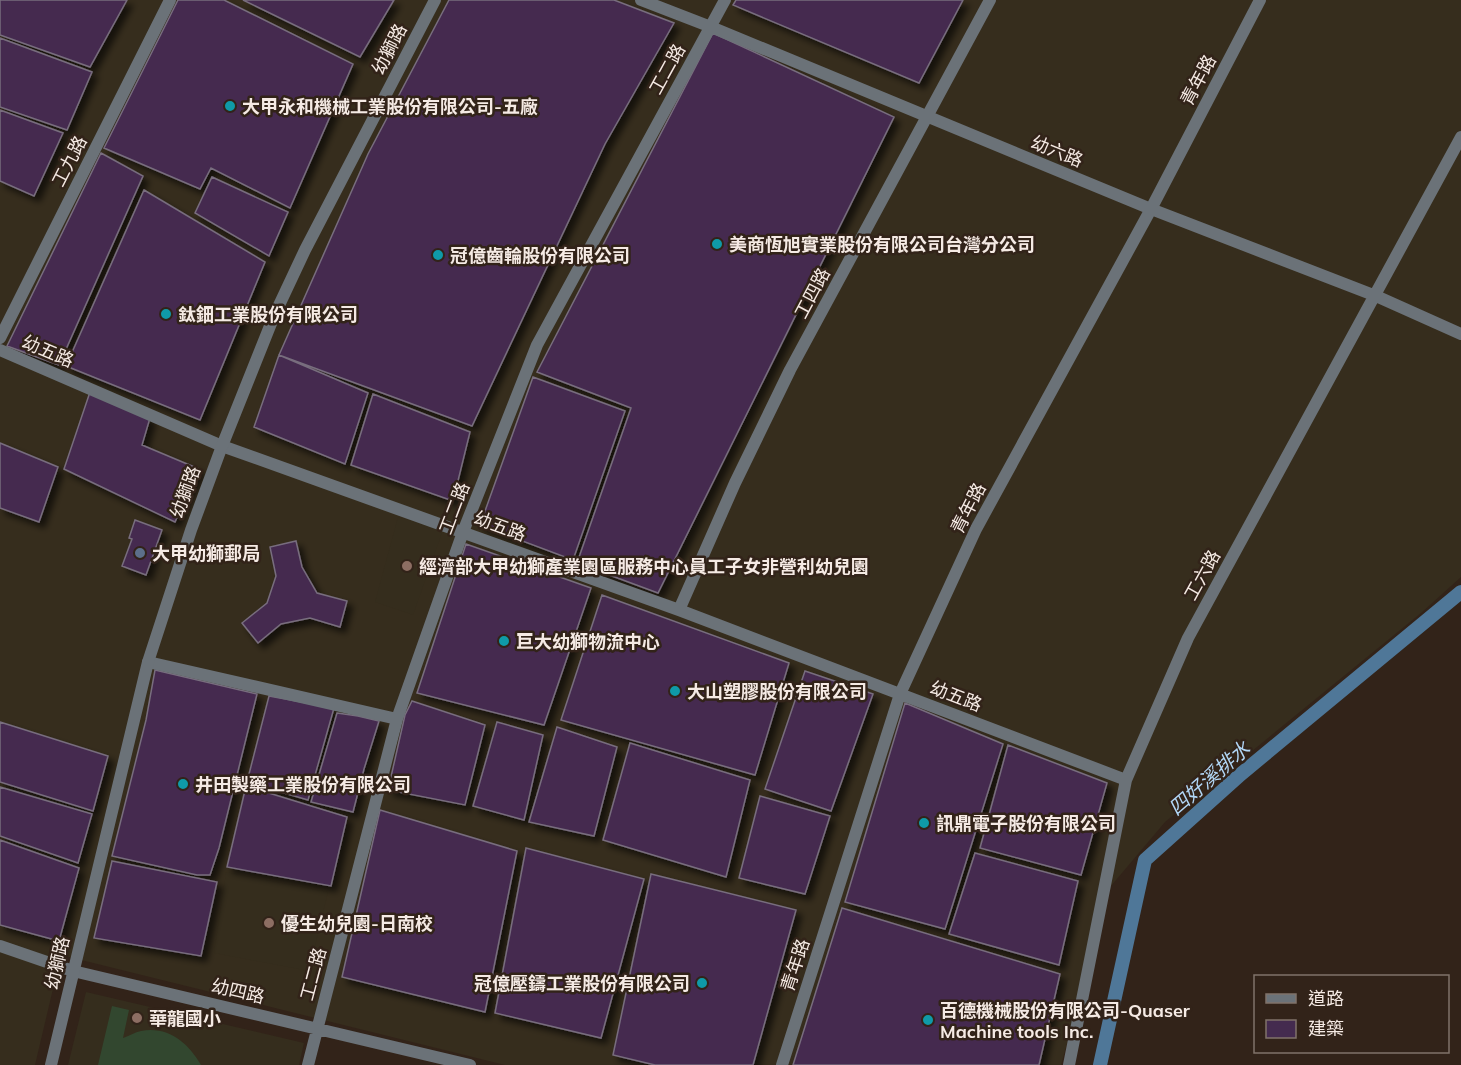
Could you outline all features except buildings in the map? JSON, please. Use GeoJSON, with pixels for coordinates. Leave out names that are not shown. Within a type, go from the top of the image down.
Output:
{"type":"FeatureCollection","features":[{"type":"Feature","properties":{"kind":"street","name":"工九路"},"geometry":{"type":"LineString","coordinates":[[0,338],[170,0]]}},
{"type":"Feature","properties":{"kind":"street","name":"幼獅路"},"geometry":{"type":"LineString","coordinates":[[51,1065],[148,662],[190,530],[274,316],[305,250],[435,0]]}},
{"type":"Feature","properties":{"kind":"street","name":"幼六路"},"geometry":{"type":"LineString","coordinates":[[641,0],[1151,209],[1376,296],[1461,334]]}},
{"type":"Feature","properties":{"kind":"street","name":"工二路"},"geometry":{"type":"LineString","coordinates":[[308,1065],[398,719],[463,532],[537,345],[725,0]]}},
{"type":"Feature","properties":{"kind":"street","name":"工四路"},"geometry":{"type":"LineString","coordinates":[[679,610],[735,483],[790,370],[990,0]]}},
{"type":"Feature","properties":{"kind":"street","name":"青年路"},"geometry":{"type":"LineString","coordinates":[[782,1065],[900,694],[976,529],[1151,209],[1260,0]]}},
{"type":"Feature","properties":{"kind":"street","name":"工六路"},"geometry":{"type":"LineString","coordinates":[[1069,1065],[1126,780],[1188,638],[1461,137]]}},
{"type":"Feature","properties":{"kind":"street","name":"幼五路"},"geometry":{"type":"LineString","coordinates":[[0,350],[222,446],[679,610],[1126,780]]}},
{"type":"Feature","properties":{"kind":"street"},"geometry":{"type":"LineString","coordinates":[[148,662],[398,719]]}},
{"type":"Feature","properties":{"kind":"street","name":"幼四路"},"geometry":{"type":"LineString","coordinates":[[0,946],[73,972],[470,1065]]}},
{"type":"Feature","properties":{"kind":"shaded area"},"geometry":{"type":"Polygon","coordinates":[[[0,0],[1461,0],[1461,577],[1421,613],[1165,822],[1111,886],[1061,1065],[505,1065],[61,955],[35,1065],[0,1065],[0,0]]]}},
{"type":"Feature","properties":{"kind":"shaded area","name":"經濟部大甲幼獅產業園區服務中心員工子女非營利幼兒園"},"geometry":{"type":"Polygon","coordinates":[[[398,517],[443,530],[413,615],[375,602],[398,517]]]}},
{"type":"Feature","properties":{"kind":"shaded area","name":"優生幼兒園-日南校"},"geometry":{"type":"Polygon","coordinates":[[[226,872],[328,892],[309,971],[214,953],[226,872]]]}},
{"type":"Feature","properties":{"kind":"shaded area","name":"華龍國小"},"geometry":{"type":"Polygon","coordinates":[[[86,992],[304,1043],[299,1065],[68,1065],[86,992]]]}},
{"type":"Feature","properties":{"kind":"green space"},"geometry":{"type":"Polygon","coordinates":[[[112,1006],[129,1010],[123,1038],[136,1032],[151,1030],[169,1034],[184,1043],[201,1065],[98,1065],[112,1006]]]}},
{"type":"Feature","properties":{"kind":"waterway","name":"四好溪排水"},"geometry":{"type":"LineString","coordinates":[[1100,1065],[1145,860],[1241,774],[1461,592]]}},
{"type":"Feature","properties":{"kind":"place","name":"大甲永和機械工業股份有限公司-五廠"},"geometry":{"type":"Point","coordinates":[230,106]}},
{"type":"Feature","properties":{"kind":"place","name":"美商恆旭實業股份有限公司台灣分公司"},"geometry":{"type":"Point","coordinates":[717,244]}},
{"type":"Feature","properties":{"kind":"place","name":"冠億齒輪股份有限公司"},"geometry":{"type":"Point","coordinates":[438,255]}},
{"type":"Feature","properties":{"kind":"place","name":"鈦鈿工業股份有限公司"},"geometry":{"type":"Point","coordinates":[166,314]}},
{"type":"Feature","properties":{"kind":"place","name":"大甲幼獅郵局"},"geometry":{"type":"Point","coordinates":[140,553]}},
{"type":"Feature","properties":{"kind":"place","name":"經濟部大甲幼獅產業園區服務中心員工子女非營利幼兒園"},"geometry":{"type":"Point","coordinates":[407,566]}},
{"type":"Feature","properties":{"kind":"place","name":"巨大幼獅物流中心"},"geometry":{"type":"Point","coordinates":[504,641]}},
{"type":"Feature","properties":{"kind":"place","name":"大山塑膠股份有限公司"},"geometry":{"type":"Point","coordinates":[675,691]}},
{"type":"Feature","properties":{"kind":"place","name":"井田製藥工業股份有限公司"},"geometry":{"type":"Point","coordinates":[183,784]}},
{"type":"Feature","properties":{"kind":"place","name":"訊鼎電子股份有限公司"},"geometry":{"type":"Point","coordinates":[924,823]}},
{"type":"Feature","properties":{"kind":"place","name":"優生幼兒園-日南校"},"geometry":{"type":"Point","coordinates":[269,923]}},
{"type":"Feature","properties":{"kind":"place","name":"冠億壓鑄工業股份有限公司"},"geometry":{"type":"Point","coordinates":[702,983]}},
{"type":"Feature","properties":{"kind":"place","name":"華龍國小"},"geometry":{"type":"Point","coordinates":[137,1018]}},
{"type":"Feature","properties":{"kind":"place","name":"百德機械股份有限公司-Quaser Machine tools Inc."},"geometry":{"type":"Point","coordinates":[928,1020]}}]}
